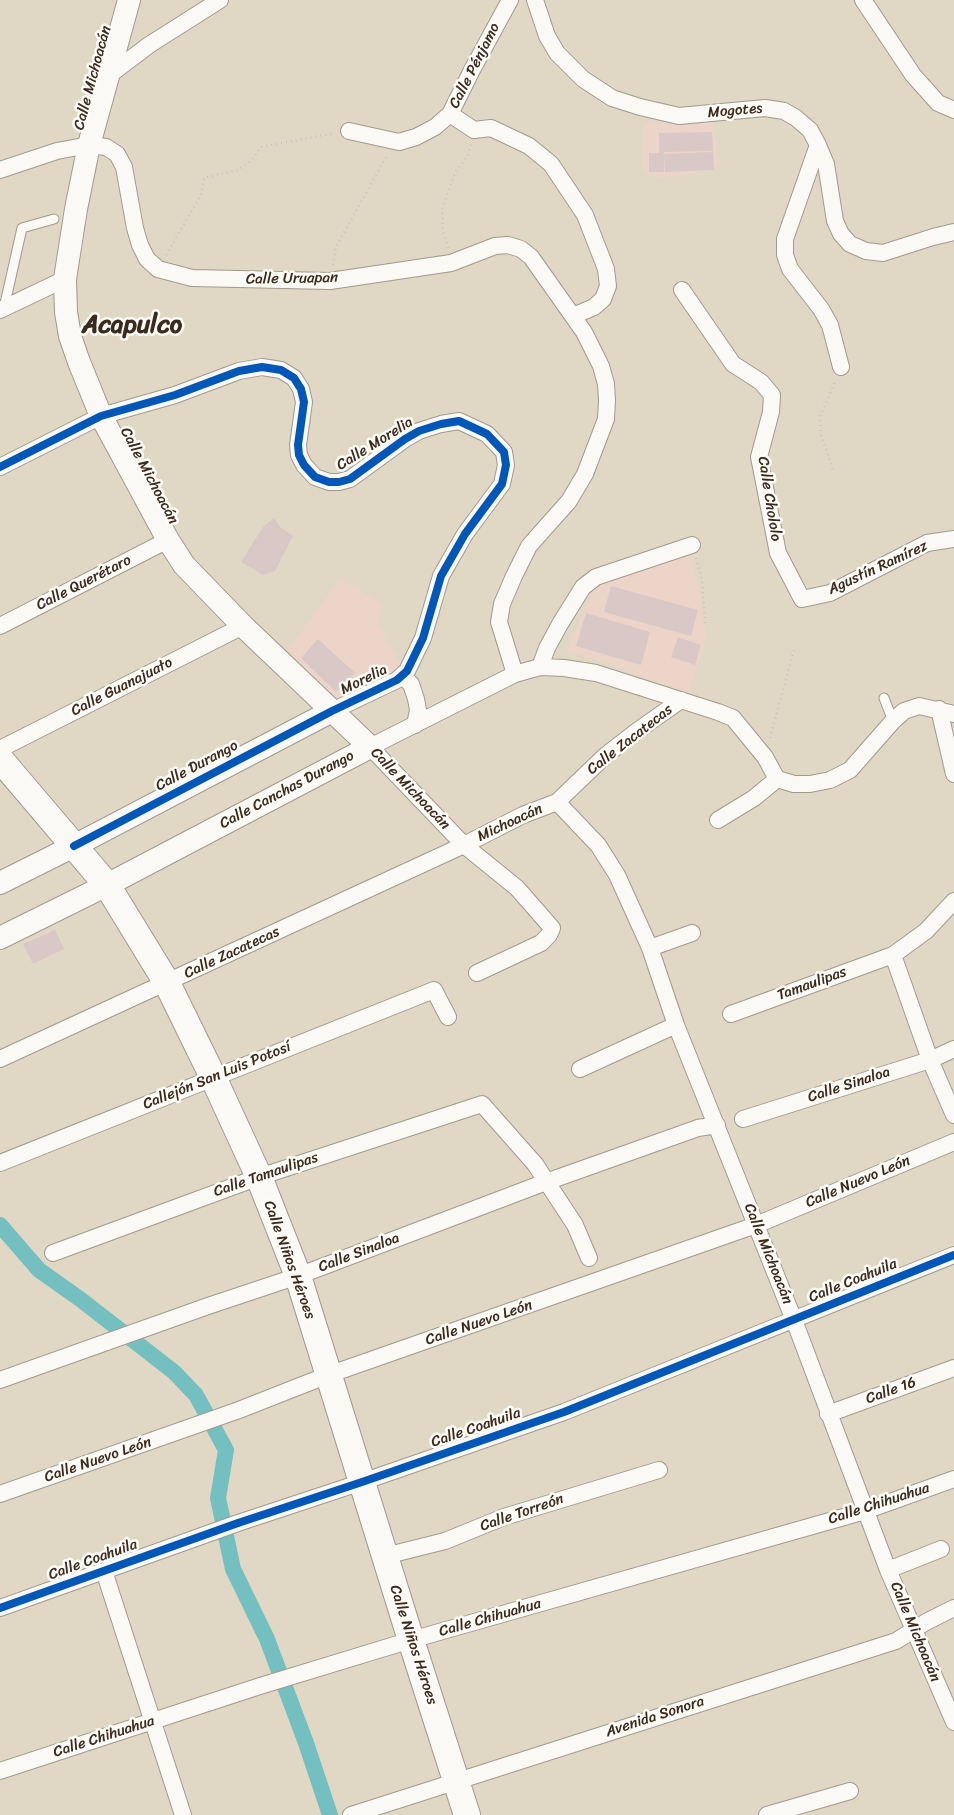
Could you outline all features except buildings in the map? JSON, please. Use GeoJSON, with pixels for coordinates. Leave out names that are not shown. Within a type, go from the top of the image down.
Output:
{"type":"FeatureCollection","features":[{"type":"Feature","properties":{"kind":"main road","name":"Calle Niños Héroes"},"geometry":{"type":"LineString","coordinates":[[0,759],[107,885],[167,983],[259,1177],[298,1276],[467,1815]]}},
{"type":"Feature","properties":{"kind":"street","name":"Calle Michoacán"},"geometry":{"type":"LineString","coordinates":[[129,0],[90,145],[76,209],[65,279],[66,312],[70,336],[78,362],[101,416],[168,540],[184,565],[243,626],[370,747],[464,845],[517,888],[552,928],[549,936],[541,943],[477,973]]}},
{"type":"Feature","properties":{"kind":"street"},"geometry":{"type":"LineString","coordinates":[[108,76],[149,45],[220,0]]}},
{"type":"Feature","properties":{"kind":"street","name":"Calle Pénjamo"},"geometry":{"type":"LineString","coordinates":[[399,142],[422,134],[450,114],[510,0]]}},
{"type":"Feature","properties":{"kind":"street","name":"Mogotes"},"geometry":{"type":"LineString","coordinates":[[535,0],[547,36],[557,53],[583,79],[612,98],[679,116],[766,108],[784,111],[796,118],[810,130],[818,145],[826,164],[835,221],[840,234],[850,244],[866,251],[883,253],[954,232]]}},
{"type":"Feature","properties":{"kind":"street"},"geometry":{"type":"LineString","coordinates":[[863,0],[913,74],[938,104],[954,110]]}},
{"type":"Feature","properties":{"kind":"street"},"geometry":{"type":"LineString","coordinates":[[450,114],[474,130],[491,128],[529,146],[551,164],[585,215],[606,269],[608,286],[603,299],[594,307],[573,316]]}},
{"type":"Feature","properties":{"kind":"street"},"geometry":{"type":"LineString","coordinates":[[349,131],[399,142]]}},
{"type":"Feature","properties":{"kind":"street"},"geometry":{"type":"LineString","coordinates":[[0,170],[57,151],[90,145],[106,147],[117,154],[124,167],[140,245],[147,259],[158,269]]}},
{"type":"Feature","properties":{"kind":"street"},"geometry":{"type":"LineString","coordinates":[[818,145],[785,239],[786,255],[790,269],[830,324],[841,367]]}},
{"type":"Feature","properties":{"kind":"street","name":"Calle Uruapan"},"geometry":{"type":"LineString","coordinates":[[158,269],[192,278],[330,281],[451,263],[495,246],[508,245],[521,249],[531,257],[584,332],[601,366],[608,401],[606,419],[584,474],[569,501],[530,546],[502,604],[499,622],[515,674]]}},
{"type":"Feature","properties":{"kind":"street"},"geometry":{"type":"LineString","coordinates":[[2,309],[65,279]]}},
{"type":"Feature","properties":{"kind":"street","name":"Calle Chololo"},"geometry":{"type":"LineString","coordinates":[[682,290],[733,364],[761,382],[772,395],[771,412],[759,457],[778,552],[802,599]]}},
{"type":"Feature","properties":{"kind":"street","name":"Calle Morelia"},"geometry":{"type":"LineString","coordinates":[[0,467],[101,416],[175,395],[239,371],[262,367],[281,370],[294,378],[301,389],[304,402],[298,445],[299,455],[304,465],[316,476],[328,482],[350,479],[405,439],[419,431],[441,424],[459,421],[487,434],[504,452],[506,465],[502,484],[465,534],[441,576],[423,638],[405,673]]}},
{"type":"Feature","properties":{"kind":"street","name":"Agustín Ramírez"},"geometry":{"type":"LineString","coordinates":[[802,599],[830,593],[927,543],[954,539]]}},
{"type":"Feature","properties":{"kind":"street","name":"Calle Querétaro"},"geometry":{"type":"LineString","coordinates":[[0,626],[168,540]]}},
{"type":"Feature","properties":{"kind":"street"},"geometry":{"type":"LineString","coordinates":[[540,667],[547,648],[583,587],[596,577],[692,545]]}},
{"type":"Feature","properties":{"kind":"street","name":"Calle Guanajuato"},"geometry":{"type":"LineString","coordinates":[[0,749],[243,626]]}},
{"type":"Feature","properties":{"kind":"street","name":"Calle Canchas Durango"},"geometry":{"type":"LineString","coordinates":[[0,938],[107,885],[370,747],[515,674],[540,667],[564,668],[596,673],[733,718],[765,756],[777,779]]}},
{"type":"Feature","properties":{"kind":"street"},"geometry":{"type":"LineString","coordinates":[[405,673],[416,699],[418,710],[415,725]]}},
{"type":"Feature","properties":{"kind":"street","name":"Morelia"},"geometry":{"type":"LineString","coordinates":[[332,711],[398,680],[405,673]]}},
{"type":"Feature","properties":{"kind":"street","name":"Calle Zacatecas"},"geometry":{"type":"LineString","coordinates":[[557,802],[606,754],[681,700]]}},
{"type":"Feature","properties":{"kind":"street"},"geometry":{"type":"LineString","coordinates":[[718,820],[754,798],[777,779],[794,784],[810,784],[830,780],[850,770],[893,721],[904,711],[919,706],[946,712],[954,774]]}},
{"type":"Feature","properties":{"kind":"street","name":"Calle Durango"},"geometry":{"type":"LineString","coordinates":[[0,883],[332,711]]}},
{"type":"Feature","properties":{"kind":"street","name":"Calle Michoacán"},"geometry":{"type":"LineString","coordinates":[[557,802],[598,845],[617,875],[650,948],[676,1025],[794,1320],[888,1570],[954,1722]]}},
{"type":"Feature","properties":{"kind":"street","name":"Michoacán"},"geometry":{"type":"LineString","coordinates":[[464,845],[523,815],[557,802]]}},
{"type":"Feature","properties":{"kind":"street","name":"Calle Zacatecas"},"geometry":{"type":"LineString","coordinates":[[0,1059],[464,845]]}},
{"type":"Feature","properties":{"kind":"street"},"geometry":{"type":"LineString","coordinates":[[954,901],[926,931],[893,954],[930,1060],[954,1115]]}},
{"type":"Feature","properties":{"kind":"street"},"geometry":{"type":"LineString","coordinates":[[650,948],[692,933]]}},
{"type":"Feature","properties":{"kind":"street","name":"Tamaulipas"},"geometry":{"type":"LineString","coordinates":[[731,1014],[893,954]]}},
{"type":"Feature","properties":{"kind":"street","name":"Callejón San Luis Potosí"},"geometry":{"type":"LineString","coordinates":[[0,1162],[434,990],[448,1017]]}},
{"type":"Feature","properties":{"kind":"street"},"geometry":{"type":"LineString","coordinates":[[580,1069],[676,1025]]}},
{"type":"Feature","properties":{"kind":"street","name":"Calle Sinaloa"},"geometry":{"type":"LineString","coordinates":[[743,1119],[930,1060],[954,1049]]}},
{"type":"Feature","properties":{"kind":"street","name":"Calle Tamaulipas"},"geometry":{"type":"LineString","coordinates":[[53,1253],[259,1177],[482,1104],[535,1164],[546,1182]]}},
{"type":"Feature","properties":{"kind":"street","name":"Calle Sinaloa"},"geometry":{"type":"LineString","coordinates":[[0,1380],[298,1276],[546,1182],[698,1128],[717,1125]]}},
{"type":"Feature","properties":{"kind":"street","name":"Calle Nuevo León"},"geometry":{"type":"LineString","coordinates":[[0,1494],[239,1410],[328,1375],[756,1225],[954,1142]]}},
{"type":"Feature","properties":{"kind":"street"},"geometry":{"type":"LineString","coordinates":[[546,1182],[575,1225],[589,1258]]}},
{"type":"Feature","properties":{"kind":"street","name":"Calle Coahuila"},"geometry":{"type":"LineString","coordinates":[[0,1608],[238,1523],[564,1412],[954,1255]]}},
{"type":"Feature","properties":{"kind":"street","name":"Calle 16"},"geometry":{"type":"LineString","coordinates":[[828,1414],[954,1368]]}},
{"type":"Feature","properties":{"kind":"street","name":"Calle Torreón"},"geometry":{"type":"LineString","coordinates":[[385,1556],[445,1541],[504,1517],[659,1470]]}},
{"type":"Feature","properties":{"kind":"street","name":"Calle Chihuahua"},"geometry":{"type":"LineString","coordinates":[[0,1772],[260,1686],[411,1640],[865,1511],[954,1479]]}},
{"type":"Feature","properties":{"kind":"street"},"geometry":{"type":"LineString","coordinates":[[888,1570],[941,1549]]}},
{"type":"Feature","properties":{"kind":"street"},"geometry":{"type":"LineString","coordinates":[[104,1571],[183,1815]]}},
{"type":"Feature","properties":{"kind":"street","name":"Avenida Sonora"},"geometry":{"type":"LineString","coordinates":[[351,1815],[896,1640],[954,1608]]}},
{"type":"Feature","properties":{"kind":"street"},"geometry":{"type":"LineString","coordinates":[[767,1815],[850,1791]]}},
{"type":"Feature","properties":{"kind":"lane"},"geometry":{"type":"LineString","coordinates":[[2,309],[22,228],[54,219]]}},
{"type":"Feature","properties":{"kind":"lane"},"geometry":{"type":"LineString","coordinates":[[884,698],[893,721]]}},
{"type":"Feature","properties":{"kind":"path"},"geometry":{"type":"LineString","coordinates":[[451,263],[444,231],[442,209],[456,171],[468,155],[474,130]]}},
{"type":"Feature","properties":{"kind":"path"},"geometry":{"type":"LineString","coordinates":[[158,269],[200,195],[204,178],[238,170],[252,160],[261,147],[349,131]]}},
{"type":"Feature","properties":{"kind":"path"},"geometry":{"type":"LineString","coordinates":[[330,281],[336,247],[352,221],[379,168],[399,142]]}},
{"type":"Feature","properties":{"kind":"path"},"geometry":{"type":"LineString","coordinates":[[833,469],[820,436],[820,417],[841,367]]}},
{"type":"Feature","properties":{"kind":"path"},"geometry":{"type":"LineString","coordinates":[[692,545],[702,580],[705,623]]}},
{"type":"Feature","properties":{"kind":"path"},"geometry":{"type":"LineString","coordinates":[[765,756],[794,650]]}},
{"type":"Feature","properties":{"kind":"shaded area"},"geometry":{"type":"Polygon","coordinates":[[[643,123],[714,123],[719,166],[690,174],[657,178],[643,172],[643,123]]]}},
{"type":"Feature","properties":{"kind":"shaded area"},"geometry":{"type":"Polygon","coordinates":[[[689,555],[701,599],[706,639],[688,692],[567,650],[597,582],[689,555]]]}},
{"type":"Feature","properties":{"kind":"shaded area"},"geometry":{"type":"Polygon","coordinates":[[[340,579],[382,604],[377,623],[403,668],[333,703],[284,655],[340,579]]]}},
{"type":"Feature","properties":{"kind":"waterway"},"geometry":{"type":"LineString","coordinates":[[0,1225],[39,1270],[80,1299],[174,1372],[196,1395],[226,1450],[218,1498],[233,1569],[267,1639],[306,1743],[330,1815]]}},
{"type":"Feature","properties":{"kind":"cycle path"},"geometry":{"type":"LineString","coordinates":[[0,467],[101,416],[175,395],[239,371],[262,367],[281,370],[294,378],[301,389],[304,402],[298,445],[299,455],[304,465],[315,477],[329,482],[350,479],[405,439],[419,431],[441,424],[459,421],[487,434],[504,452],[506,465],[502,484],[465,534],[441,576],[423,638],[407,671],[397,680],[332,711],[74,846]]}},
{"type":"Feature","properties":{"kind":"cycle path"},"geometry":{"type":"LineString","coordinates":[[0,1608],[238,1523],[564,1412],[954,1255]]}},
{"type":"Feature","properties":{"kind":"district","name":"Acapulco"},"geometry":{"type":"Point","coordinates":[132,326]}}]}
